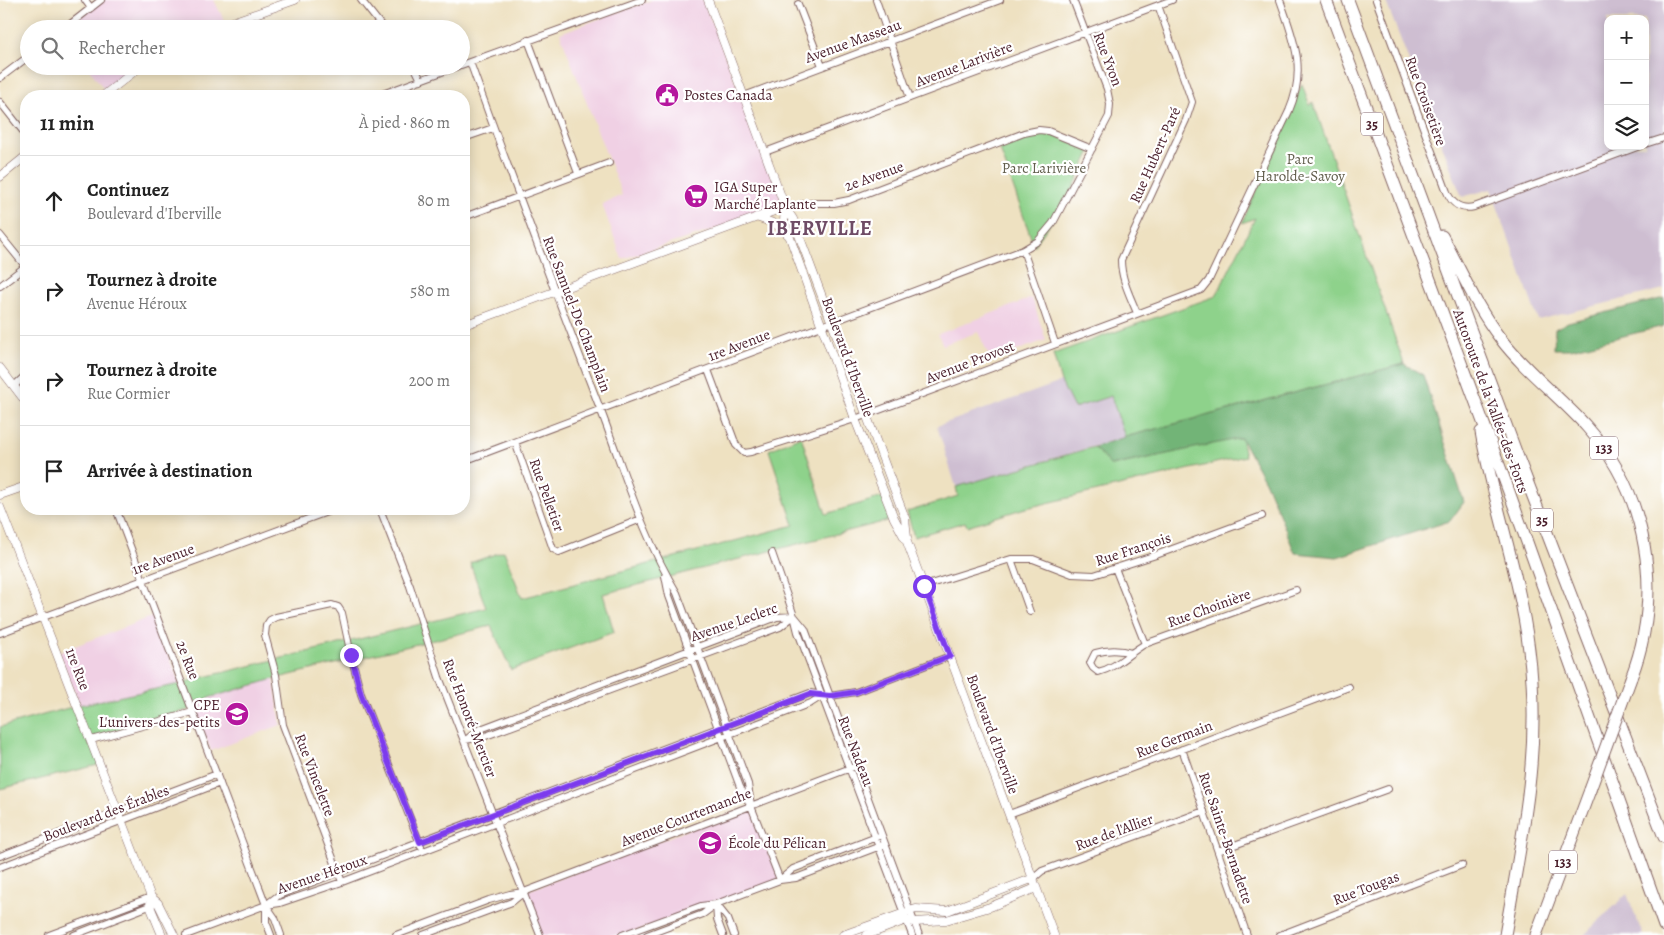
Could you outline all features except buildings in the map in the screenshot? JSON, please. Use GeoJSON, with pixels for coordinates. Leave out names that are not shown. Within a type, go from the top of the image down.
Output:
{"type":"FeatureCollection","features":[{"type":"Feature","properties":{"kind":"highway","name":"Autoroute de la Vallée-des-Forts"},"geometry":{"type":"LineString","coordinates":[[1326,0],[1542,584],[1664,926]]}},
{"type":"Feature","properties":{"kind":"highway","name":"Autoroute de la Vallée-des-Forts"},"geometry":{"type":"LineString","coordinates":[[1348,0],[1568,589],[1664,837]]}},
{"type":"Feature","properties":{"kind":"highway","name":"133"},"geometry":{"type":"LineString","coordinates":[[1423,203],[1474,297],[1496,332],[1520,362],[1593,434],[1614,462],[1628,489],[1642,529],[1648,589],[1648,610],[1643,639],[1632,678],[1536,935]]}},
{"type":"Feature","properties":{"kind":"highway"},"geometry":{"type":"LineString","coordinates":[[1475,401],[1488,470],[1523,610],[1530,652],[1533,694],[1533,741],[1529,799],[1505,935]]}},
{"type":"Feature","properties":{"kind":"street"},"geometry":{"type":"LineString","coordinates":[[85,0],[91,8]]}},
{"type":"Feature","properties":{"kind":"street"},"geometry":{"type":"LineString","coordinates":[[76,20],[102,0]]}},
{"type":"Feature","properties":{"kind":"street"},"geometry":{"type":"LineString","coordinates":[[237,20],[295,0]]}},
{"type":"Feature","properties":{"kind":"street"},"geometry":{"type":"LineString","coordinates":[[361,0],[377,20]]}},
{"type":"Feature","properties":{"kind":"street"},"geometry":{"type":"LineString","coordinates":[[470,62],[642,0]]}},
{"type":"Feature","properties":{"kind":"street","name":"Boulevard d'Iberville"},"geometry":{"type":"LineString","coordinates":[[708,0],[785,207],[793,219],[833,322],[905,518],[907,542]]}},
{"type":"Feature","properties":{"kind":"street"},"geometry":{"type":"LineString","coordinates":[[876,0],[910,98]]}},
{"type":"Feature","properties":{"kind":"street","name":"Avenue Masseau"},"geometry":{"type":"LineString","coordinates":[[744,96],[1000,0]]}},
{"type":"Feature","properties":{"kind":"street","name":"Rue Yvon"},"geometry":{"type":"LineString","coordinates":[[1023,250],[1038,241],[1053,223],[1109,116],[1110,104],[1107,89],[1073,0]]}},
{"type":"Feature","properties":{"kind":"street","name":"Avenue Larivière"},"geometry":{"type":"LineString","coordinates":[[765,152],[1172,0]]}},
{"type":"Feature","properties":{"kind":"street","name":"Avenue Provost"},"geometry":{"type":"LineString","coordinates":[[708,370],[736,445],[744,453],[751,452],[855,419],[1203,288],[1226,244],[1296,92],[1299,73],[1297,54],[1280,0]]}},
{"type":"Feature","properties":{"kind":"street","name":"Rue Croisetière"},"geometry":{"type":"LineString","coordinates":[[1376,0],[1447,192],[1451,200],[1459,206],[1466,208],[1474,207],[1629,150]]}},
{"type":"Feature","properties":{"kind":"street"},"geometry":{"type":"LineString","coordinates":[[798,4],[822,66]]}},
{"type":"Feature","properties":{"kind":"street","name":"Rue Hubert-Paré"},"geometry":{"type":"LineString","coordinates":[[1137,313],[1124,281],[1121,260],[1186,120],[1192,102],[1158,5]]}},
{"type":"Feature","properties":{"kind":"street"},"geometry":{"type":"LineString","coordinates":[[528,40],[578,174]]}},
{"type":"Feature","properties":{"kind":"street","name":"Rue Samuel-De Champlain"},"geometry":{"type":"LineString","coordinates":[[470,62],[554,292],[642,519],[665,572],[677,592],[748,784],[751,806]]}},
{"type":"Feature","properties":{"kind":"street"},"geometry":{"type":"LineString","coordinates":[[0,78],[20,63]]}},
{"type":"Feature","properties":{"kind":"street"},"geometry":{"type":"LineString","coordinates":[[111,90],[130,75]]}},
{"type":"Feature","properties":{"kind":"street"},"geometry":{"type":"LineString","coordinates":[[418,75],[421,80]]}},
{"type":"Feature","properties":{"kind":"street"},"geometry":{"type":"LineString","coordinates":[[394,90],[435,75]]}},
{"type":"Feature","properties":{"kind":"street"},"geometry":{"type":"LineString","coordinates":[[0,102],[20,127]]}},
{"type":"Feature","properties":{"kind":"street"},"geometry":{"type":"LineString","coordinates":[[470,136],[493,128]]}},
{"type":"Feature","properties":{"kind":"street","name":"2e Avenue"},"geometry":{"type":"LineString","coordinates":[[470,323],[785,207],[812,202],[834,203],[849,200],[1030,132],[1048,131],[1092,149]]}},
{"type":"Feature","properties":{"kind":"street"},"geometry":{"type":"LineString","coordinates":[[1649,143],[1664,138]]}},
{"type":"Feature","properties":{"kind":"street"},"geometry":{"type":"LineString","coordinates":[[0,177],[20,161]]}},
{"type":"Feature","properties":{"kind":"street"},"geometry":{"type":"LineString","coordinates":[[470,215],[609,163]]}},
{"type":"Feature","properties":{"kind":"street","name":"Boulevard d'Iberville"},"geometry":{"type":"LineString","coordinates":[[785,207],[784,221],[855,419],[894,518],[907,542],[924,586],[1054,935]]}},
{"type":"Feature","properties":{"kind":"street"},"geometry":{"type":"LineString","coordinates":[[756,218],[770,222],[784,230],[791,239]]}},
{"type":"Feature","properties":{"kind":"street"},"geometry":{"type":"LineString","coordinates":[[0,235],[20,259]]}},
{"type":"Feature","properties":{"kind":"street"},"geometry":{"type":"LineString","coordinates":[[1023,250],[1055,343]]}},
{"type":"Feature","properties":{"kind":"street","name":"1re Avenue"},"geometry":{"type":"LineString","coordinates":[[470,459],[1023,250]]}},
{"type":"Feature","properties":{"kind":"street"},"geometry":{"type":"LineString","coordinates":[[0,286],[20,271]]}},
{"type":"Feature","properties":{"kind":"street"},"geometry":{"type":"LineString","coordinates":[[0,368],[20,394]]}},
{"type":"Feature","properties":{"kind":"street"},"geometry":{"type":"LineString","coordinates":[[14,386],[20,380]]}},
{"type":"Feature","properties":{"kind":"street","name":"Rue Pelletier"},"geometry":{"type":"LineString","coordinates":[[515,442],[553,548],[560,552],[642,519]]}},
{"type":"Feature","properties":{"kind":"street"},"geometry":{"type":"LineString","coordinates":[[0,495],[20,488]]}},
{"type":"Feature","properties":{"kind":"street","name":"1re Rue"},"geometry":{"type":"LineString","coordinates":[[0,508],[151,897],[150,906],[162,935]]}},
{"type":"Feature","properties":{"kind":"street","name":"2e Rue"},"geometry":{"type":"LineString","coordinates":[[118,515],[266,905],[275,918],[281,935]]}},
{"type":"Feature","properties":{"kind":"street","name":"1re Avenue"},"geometry":{"type":"LineString","coordinates":[[0,633],[319,515]]}},
{"type":"Feature","properties":{"kind":"street","name":"Rue Honoré-Mercier"},"geometry":{"type":"LineString","coordinates":[[382,515],[410,586],[440,677],[540,935]]}},
{"type":"Feature","properties":{"kind":"street","name":"Rue François"},"geometry":{"type":"LineString","coordinates":[[924,586],[1011,559],[1033,559],[1072,574],[1094,575],[1262,516]]}},
{"type":"Feature","properties":{"kind":"street"},"geometry":{"type":"LineString","coordinates":[[772,553],[794,616]]}},
{"type":"Feature","properties":{"kind":"street"},"geometry":{"type":"LineString","coordinates":[[1011,559],[1030,612]]}},
{"type":"Feature","properties":{"kind":"street"},"geometry":{"type":"LineString","coordinates":[[1115,568],[1145,644]]}},
{"type":"Feature","properties":{"kind":"street","name":"Rue Samuel-De Champlain"},"geometry":{"type":"LineString","coordinates":[[665,572],[669,596],[692,660],[740,788],[751,806],[780,880]]}},
{"type":"Feature","properties":{"kind":"street","name":"Rue Choinière"},"geometry":{"type":"LineString","coordinates":[[1132,653],[1122,650],[1095,653],[1090,663],[1098,672],[1105,670],[1132,653],[1145,644],[1296,590]]}},
{"type":"Feature","properties":{"kind":"street","name":"Rue Vincelette"},"geometry":{"type":"LineString","coordinates":[[342,882],[283,725],[276,674],[265,635],[266,626],[270,620],[276,617],[332,604],[338,607],[342,613],[361,694],[423,851]]}},
{"type":"Feature","properties":{"kind":"street","name":"Avenue Leclerc"},"geometry":{"type":"LineString","coordinates":[[465,740],[478,730],[689,650],[778,617],[794,616]]}},
{"type":"Feature","properties":{"kind":"street","name":"Avenue Leclerc"},"geometry":{"type":"LineString","coordinates":[[465,740],[483,737],[780,627],[794,616]]}},
{"type":"Feature","properties":{"kind":"street","name":"Rue Nadeau"},"geometry":{"type":"LineString","coordinates":[[794,616],[798,632],[822,696],[853,768],[879,836],[907,914],[912,935]]}},
{"type":"Feature","properties":{"kind":"street","name":"Rue Nadeau"},"geometry":{"type":"LineString","coordinates":[[794,616],[805,629],[830,696],[853,768]]}},
{"type":"Feature","properties":{"kind":"street","name":"Avenue Héroux"},"geometry":{"type":"LineString","coordinates":[[266,905],[278,896],[810,694],[830,696],[856,692],[950,656]]}},
{"type":"Feature","properties":{"kind":"street"},"geometry":{"type":"LineString","coordinates":[[632,672],[635,681]]}},
{"type":"Feature","properties":{"kind":"street","name":"Rue Germain"},"geometry":{"type":"LineString","coordinates":[[1009,814],[1349,687]]}},
{"type":"Feature","properties":{"kind":"street","name":"Avenue Héroux"},"geometry":{"type":"LineString","coordinates":[[186,935],[266,905],[280,903],[385,866],[811,703],[822,696]]}},
{"type":"Feature","properties":{"kind":"street"},"geometry":{"type":"LineString","coordinates":[[90,740],[193,712]]}},
{"type":"Feature","properties":{"kind":"street"},"geometry":{"type":"LineString","coordinates":[[516,716],[518,724]]}},
{"type":"Feature","properties":{"kind":"street","name":"Rue Sainte-Bernadette"},"geometry":{"type":"LineString","coordinates":[[1182,749],[1247,935]]}},
{"type":"Feature","properties":{"kind":"street","name":"Avenue Courtemanche"},"geometry":{"type":"LineString","coordinates":[[396,935],[414,932],[496,898],[524,892],[853,768]]}},
{"type":"Feature","properties":{"kind":"street"},"geometry":{"type":"LineString","coordinates":[[610,770],[614,779]]}},
{"type":"Feature","properties":{"kind":"street","name":"Boulevard des Érables"},"geometry":{"type":"LineString","coordinates":[[0,856],[216,774]]}},
{"type":"Feature","properties":{"kind":"street","name":"Boulevard des Érables"},"geometry":{"type":"LineString","coordinates":[[0,867],[220,783]]}},
{"type":"Feature","properties":{"kind":"street"},"geometry":{"type":"LineString","coordinates":[[1218,852],[1388,789]]}},
{"type":"Feature","properties":{"kind":"street","name":"Rue de l'Allier"},"geometry":{"type":"LineString","coordinates":[[1034,878],[1042,871],[1204,811]]}},
{"type":"Feature","properties":{"kind":"street"},"geometry":{"type":"LineString","coordinates":[[780,880],[793,869],[879,836]]}},
{"type":"Feature","properties":{"kind":"street"},"geometry":{"type":"LineString","coordinates":[[622,935],[701,906],[716,904],[780,880],[796,878],[882,846]]}},
{"type":"Feature","properties":{"kind":"street","name":"Avenue Héroux"},"geometry":{"type":"LineString","coordinates":[[381,857],[385,866]]}},
{"type":"Feature","properties":{"kind":"street","name":"Rue Tougas"},"geometry":{"type":"LineString","coordinates":[[1280,935],[1462,865]]}},
{"type":"Feature","properties":{"kind":"street"},"geometry":{"type":"LineString","coordinates":[[867,935],[916,909],[947,911],[1034,878]]}},
{"type":"Feature","properties":{"kind":"street"},"geometry":{"type":"LineString","coordinates":[[915,922],[946,920],[990,907],[1036,888]]}},
{"type":"Feature","properties":{"kind":"street","name":"Avenue Courtemanche"},"geometry":{"type":"LineString","coordinates":[[423,935],[512,902],[524,892]]}},
{"type":"Feature","properties":{"kind":"street"},"geometry":{"type":"LineString","coordinates":[[987,896],[990,907]]}},
{"type":"Feature","properties":{"kind":"street"},"geometry":{"type":"LineString","coordinates":[[48,935],[151,897]]}},
{"type":"Feature","properties":{"kind":"street","name":"1re Rue"},"geometry":{"type":"LineString","coordinates":[[151,897],[158,903],[174,935]]}},
{"type":"Feature","properties":{"kind":"street"},"geometry":{"type":"LineString","coordinates":[[74,935],[158,903]]}},
{"type":"Feature","properties":{"kind":"street"},"geometry":{"type":"LineString","coordinates":[[647,935],[703,914],[716,904]]}},
{"type":"Feature","properties":{"kind":"street"},"geometry":{"type":"LineString","coordinates":[[716,904],[717,919],[723,935]]}},
{"type":"Feature","properties":{"kind":"street"},"geometry":{"type":"LineString","coordinates":[[716,904],[728,919],[734,935]]}},
{"type":"Feature","properties":{"kind":"street","name":"2e Rue"},"geometry":{"type":"LineString","coordinates":[[266,905],[266,922],[271,935]]}},
{"type":"Feature","properties":{"kind":"street"},"geometry":{"type":"LineString","coordinates":[[907,914],[915,922],[920,935]]}},
{"type":"Feature","properties":{"kind":"street"},"geometry":{"type":"LineString","coordinates":[[843,935],[907,914]]}},
{"type":"Feature","properties":{"kind":"shaded area"},"geometry":{"type":"Polygon","coordinates":[[[101,0],[214,0],[224,20],[75,20],[101,0]]]}},
{"type":"Feature","properties":{"kind":"shaded area"},"geometry":{"type":"Polygon","coordinates":[[[652,0],[703,0],[785,207],[622,259],[602,204],[622,195],[560,33],[652,0]]]}},
{"type":"Feature","properties":{"kind":"shaded area"},"geometry":{"type":"Polygon","coordinates":[[[1387,0],[1664,0],[1664,289],[1538,320],[1491,189],[1462,197],[1386,2],[1387,0]]]}},
{"type":"Feature","properties":{"kind":"shaded area"},"geometry":{"type":"Polygon","coordinates":[[[94,75],[130,75],[111,90],[105,90],[94,75]]]}},
{"type":"Feature","properties":{"kind":"shaded area"},"geometry":{"type":"Polygon","coordinates":[[[1032,298],[1046,340],[991,360],[978,332],[943,345],[938,334],[1032,298]]]}},
{"type":"Feature","properties":{"kind":"shaded area"},"geometry":{"type":"Polygon","coordinates":[[[1061,382],[1074,408],[1111,396],[1125,437],[956,487],[937,426],[1061,382]]]}},
{"type":"Feature","properties":{"kind":"shaded area"},"geometry":{"type":"Polygon","coordinates":[[[154,616],[180,684],[79,705],[59,652],[154,616]]]}},
{"type":"Feature","properties":{"kind":"shaded area","name":"CPE L'univers-des-petits"},"geometry":{"type":"Polygon","coordinates":[[[274,679],[281,725],[211,751],[191,703],[274,679]]]}},
{"type":"Feature","properties":{"kind":"shaded area","name":"École du Pélican"},"geometry":{"type":"Polygon","coordinates":[[[751,806],[780,880],[625,935],[540,935],[524,892],[751,806]]]}},
{"type":"Feature","properties":{"kind":"shaded area"},"geometry":{"type":"Polygon","coordinates":[[[1627,894],[1643,935],[1584,935],[1627,894]]]}},
{"type":"Feature","properties":{"kind":"green space","name":"Parc Harolde-Savoy"},"geometry":{"type":"Polygon","coordinates":[[[1302,84],[1310,106],[1313,102],[1404,364],[1125,437],[1111,396],[1074,408],[1061,382],[1053,354],[1216,296],[1255,218],[1242,223],[1302,84]]]}},
{"type":"Feature","properties":{"kind":"green space","name":"Parc Larivière"},"geometry":{"type":"Polygon","coordinates":[[[1041,131],[1092,149],[1068,199],[1034,246],[998,144],[1041,131]]]}},
{"type":"Feature","properties":{"kind":"green space"},"geometry":{"type":"Polygon","coordinates":[[[1664,298],[1664,326],[1571,349],[1554,349],[1555,329],[1568,322],[1664,298]]]}},
{"type":"Feature","properties":{"kind":"green space"},"geometry":{"type":"Polygon","coordinates":[[[1404,364],[1423,375],[1464,502],[1450,521],[1337,557],[1295,553],[1268,487],[1241,438],[1111,466],[1094,447],[1125,437],[1404,364]]]}},
{"type":"Feature","properties":{"kind":"green space"},"geometry":{"type":"Polygon","coordinates":[[[801,436],[826,514],[882,497],[891,520],[603,594],[614,632],[511,670],[491,626],[274,679],[191,703],[184,682],[486,608],[470,563],[504,551],[522,598],[794,525],[769,450],[801,436]]]}},
{"type":"Feature","properties":{"kind":"green space"},"geometry":{"type":"Polygon","coordinates":[[[1241,437],[1245,456],[1022,509],[967,526],[965,522],[914,537],[907,512],[958,496],[956,487],[1094,447],[1112,466],[1241,437]]]}},
{"type":"Feature","properties":{"kind":"green space"},"geometry":{"type":"Polygon","coordinates":[[[180,684],[191,709],[91,739],[102,764],[0,789],[0,727],[79,705],[180,684]]]}},
{"type":"Feature","properties":{"kind":"place","name":"Postes Canada"},"geometry":{"type":"Point","coordinates":[667,95]}},
{"type":"Feature","properties":{"kind":"place","name":"IGA Super Marché Laplante"},"geometry":{"type":"Point","coordinates":[696,196]}},
{"type":"Feature","properties":{"kind":"place","name":"CPE L'univers-des-petits"},"geometry":{"type":"Point","coordinates":[237,714]}},
{"type":"Feature","properties":{"kind":"place","name":"École du Pélican"},"geometry":{"type":"Point","coordinates":[710,843]}},
{"type":"Feature","properties":{"kind":"district","name":"IBERVILLE"},"geometry":{"type":"Point","coordinates":[820,228]}},
{"type":"Feature","properties":{"kind":"route"},"geometry":{"type":"LineString","coordinates":[[351,655],[361,694],[420,842],[810,694],[830,696],[856,692],[950,656],[924,586]]}}]}
